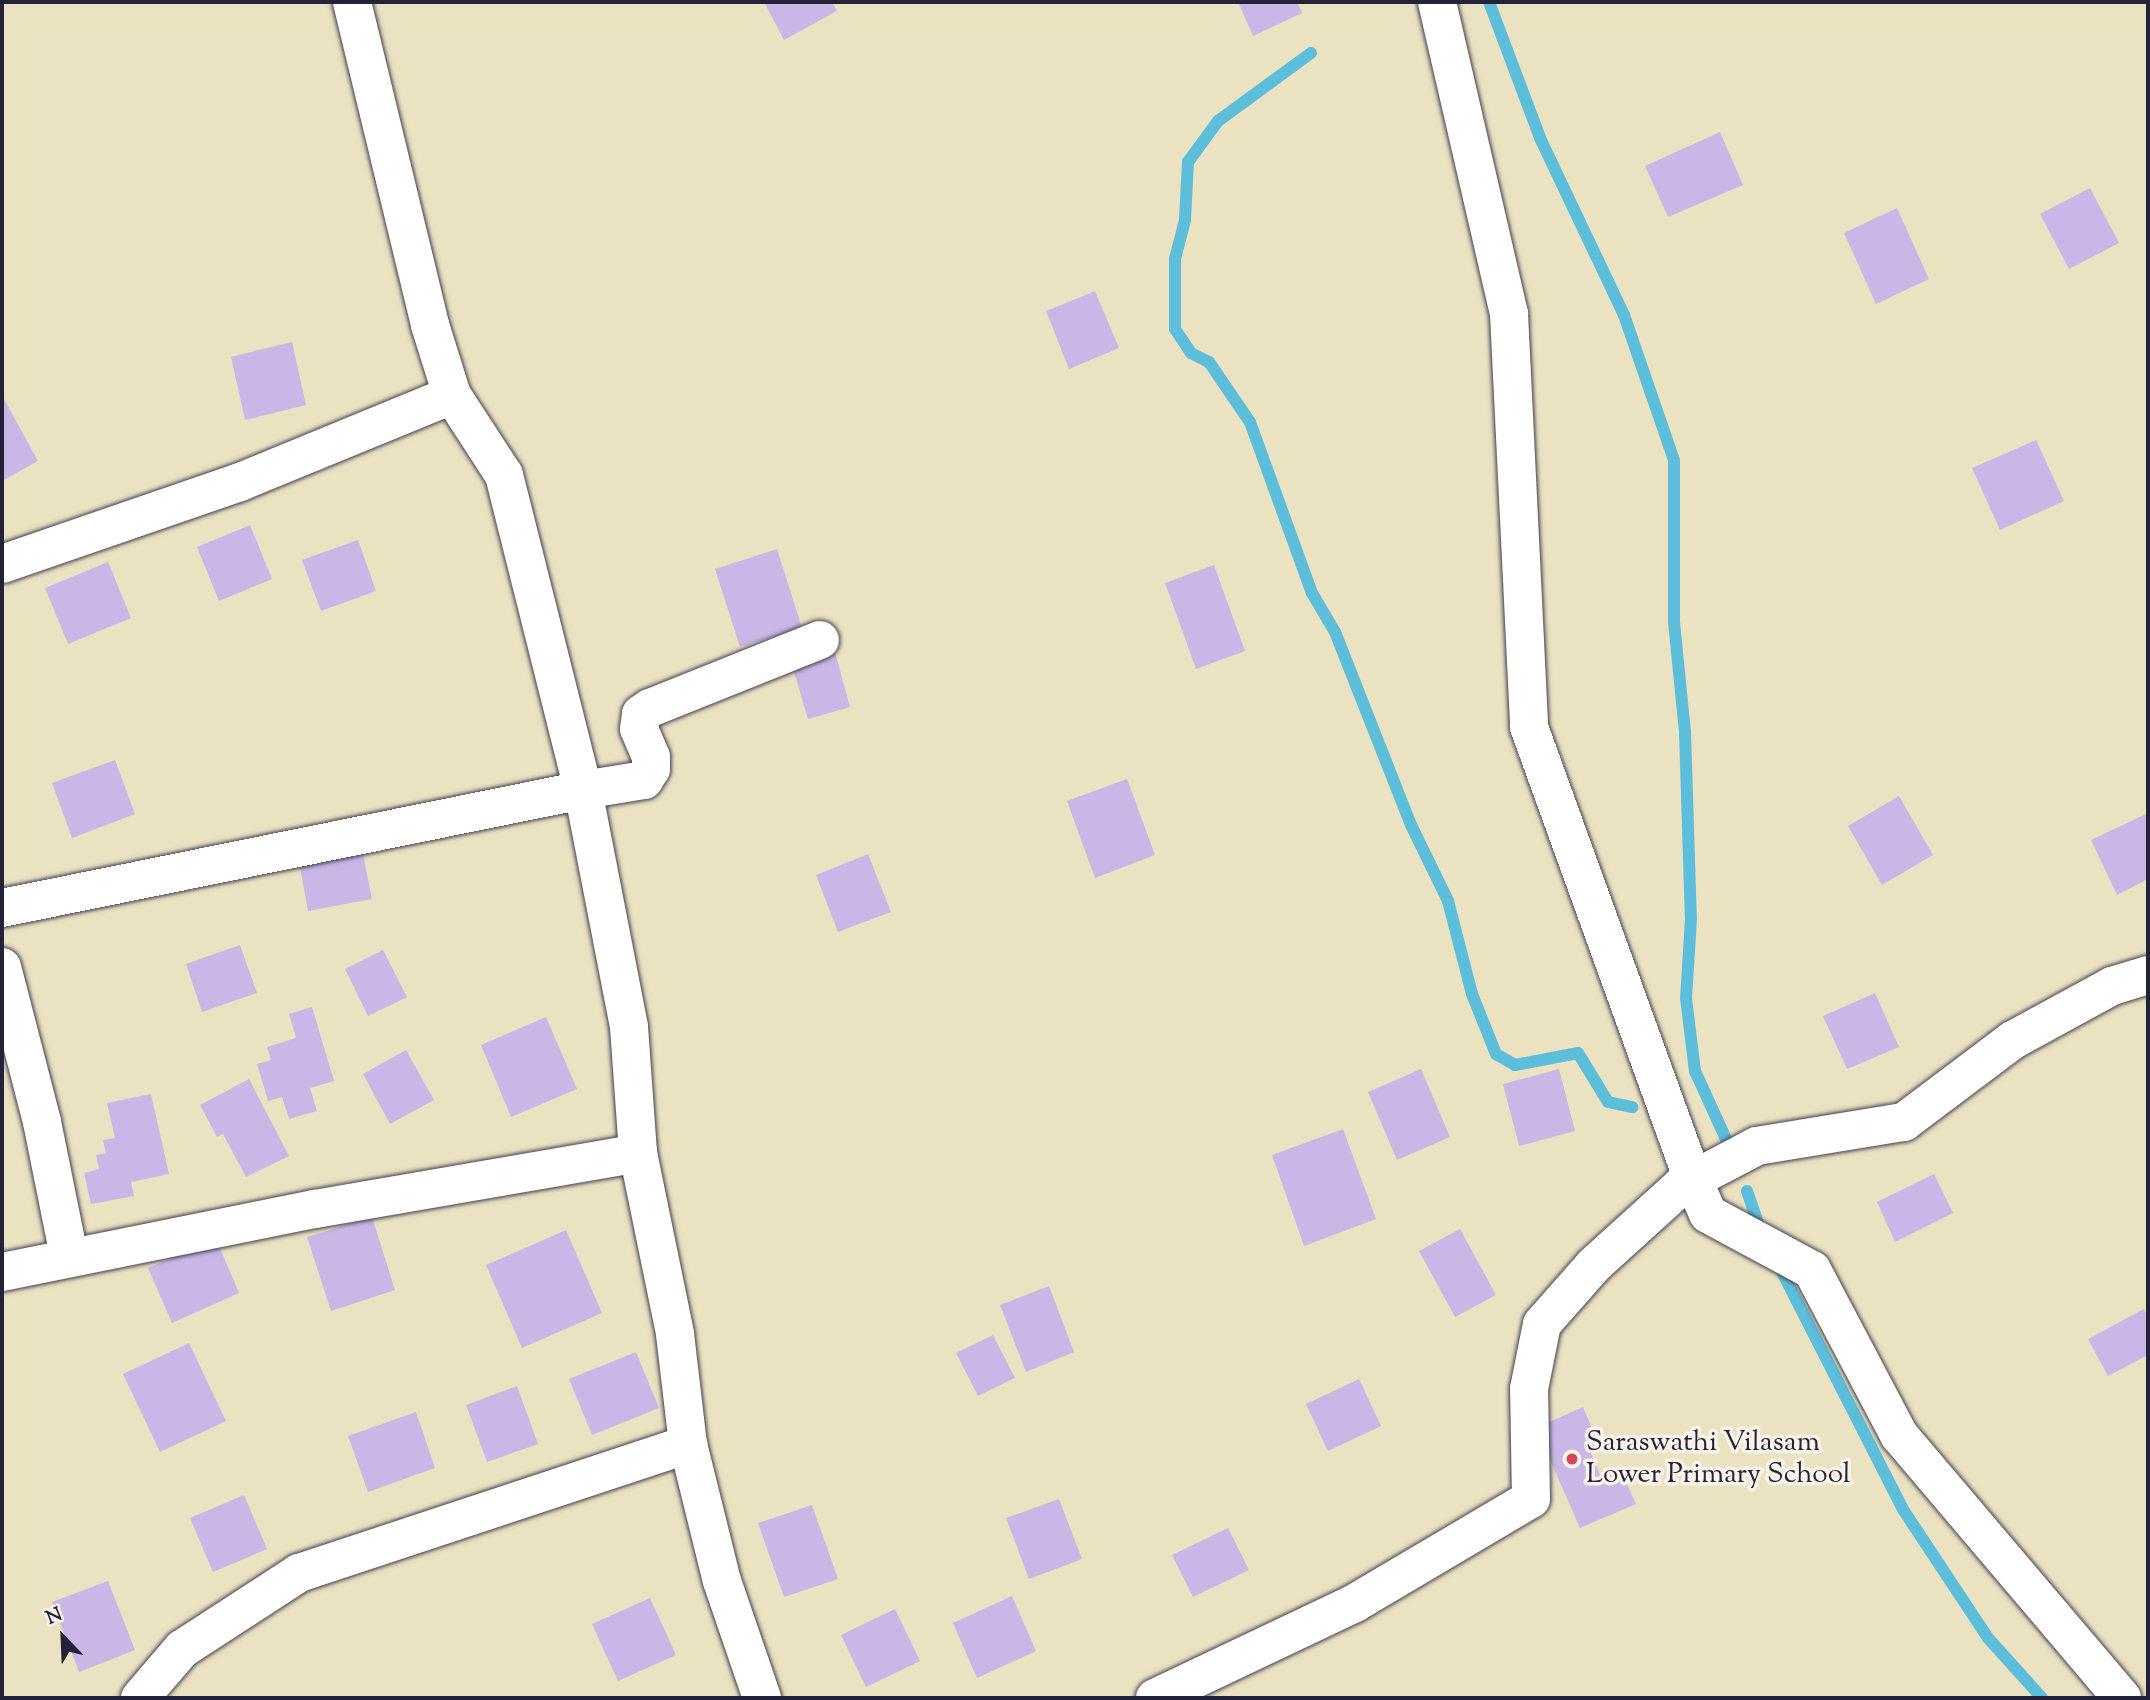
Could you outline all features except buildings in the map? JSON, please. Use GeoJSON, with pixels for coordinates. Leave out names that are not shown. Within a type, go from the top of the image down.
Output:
{"type":"FeatureCollection","features":[{"type":"Feature","properties":{"kind":"street"},"geometry":{"type":"LineString","coordinates":[[352,2],[429,324],[453,395],[504,475],[583,790],[629,1027],[638,1153],[675,1334],[688,1444],[722,1581],[762,1698]]}},
{"type":"Feature","properties":{"kind":"street"},"geometry":{"type":"LineString","coordinates":[[1437,2],[1509,314],[1529,727],[1693,1180],[1707,1214],[1812,1270],[1899,1435],[2122,1698]]}},
{"type":"Feature","properties":{"kind":"street"},"geometry":{"type":"LineString","coordinates":[[2,564],[240,482],[453,395]]}},
{"type":"Feature","properties":{"kind":"street"},"geometry":{"type":"LineString","coordinates":[[2,908],[583,790],[645,780],[651,769],[651,757],[639,729],[641,714],[650,708],[820,640]]}},
{"type":"Feature","properties":{"kind":"street"},"geometry":{"type":"LineString","coordinates":[[2,967],[42,1122],[68,1256]]}},
{"type":"Feature","properties":{"kind":"street"},"geometry":{"type":"LineString","coordinates":[[1154,1698],[1355,1603],[1531,1499],[1529,1389],[1542,1324],[1594,1265],[1681,1186],[1757,1146],[1904,1122],[2013,1040],[2112,986],[2148,975]]}},
{"type":"Feature","properties":{"kind":"street"},"geometry":{"type":"LineString","coordinates":[[2,1272],[68,1256],[638,1153]]}},
{"type":"Feature","properties":{"kind":"street"},"geometry":{"type":"LineString","coordinates":[[140,1698],[183,1649],[299,1573],[688,1444]]}},
{"type":"Feature","properties":{"kind":"waterway"},"geometry":{"type":"LineString","coordinates":[[1489,2],[1540,138],[1624,315],[1674,460],[1674,622],[1685,732],[1691,919],[1686,998],[1695,1071],[1726,1139]]}},
{"type":"Feature","properties":{"kind":"waterway"},"geometry":{"type":"LineString","coordinates":[[1311,53],[1218,121],[1188,162],[1185,220],[1175,259],[1175,329],[1191,353],[1209,362],[1250,422],[1312,593],[1335,632],[1411,825],[1448,901],[1472,994],[1496,1054],[1515,1065],[1578,1053],[1608,1102],[1632,1107]]}},
{"type":"Feature","properties":{"kind":"waterway"},"geometry":{"type":"LineString","coordinates":[[1747,1191],[1759,1225]]}},
{"type":"Feature","properties":{"kind":"waterway"},"geometry":{"type":"LineString","coordinates":[[1778,1264],[1904,1511],[1988,1638],[2042,1698]]}},
{"type":"Feature","properties":{"kind":"place","name":"Saraswathi Vilasam Lower Primary School"},"geometry":{"type":"Point","coordinates":[1572,1459]}}]}
